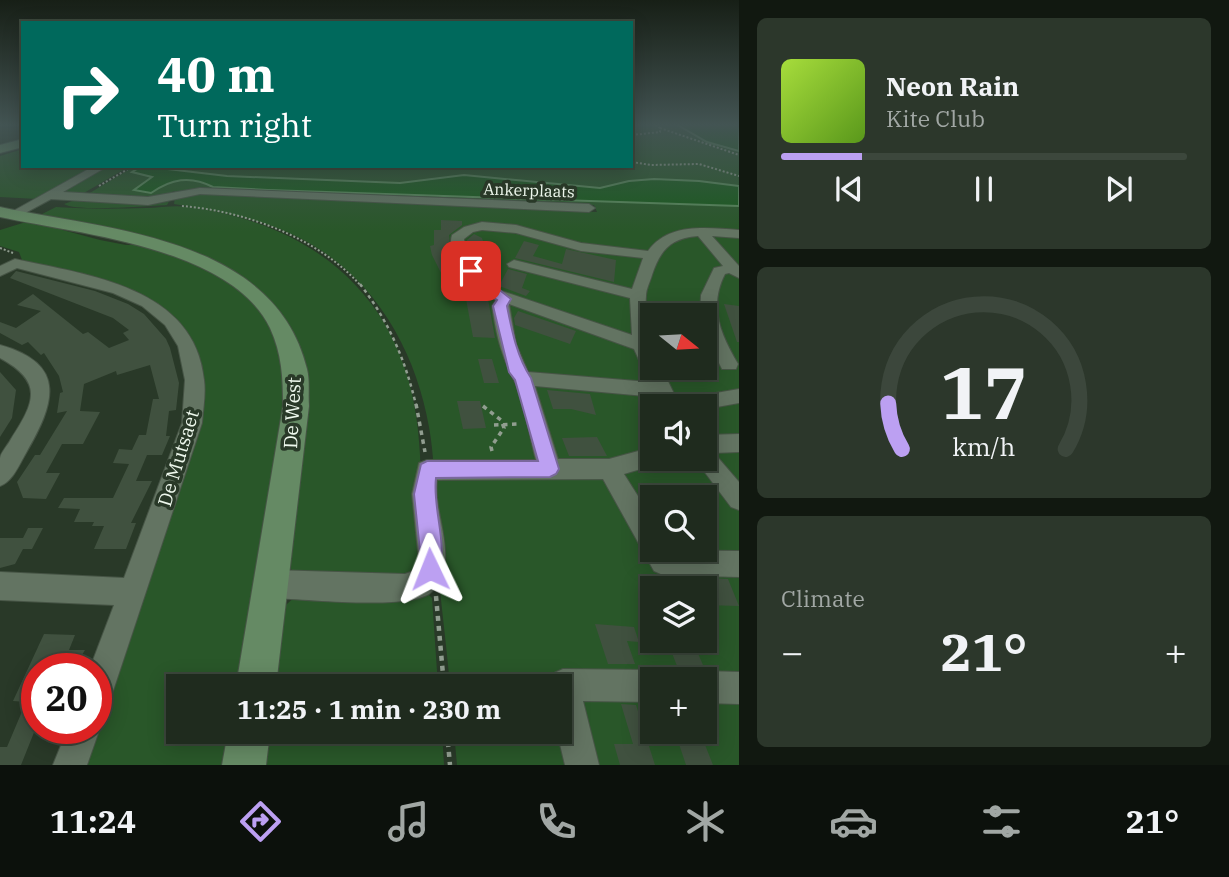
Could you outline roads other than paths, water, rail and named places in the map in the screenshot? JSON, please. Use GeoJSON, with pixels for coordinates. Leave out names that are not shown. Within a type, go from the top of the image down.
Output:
{"type":"FeatureCollection","features":[{"type":"Feature","properties":{"kind":"main road","name":"De West"},"geometry":{"type":"LineString","coordinates":[[6,214],[153,245],[194,257],[230,274],[269,309],[283,333],[295,369],[296,405],[258,674]]}},
{"type":"Feature","properties":{"kind":"main road"},"geometry":{"type":"LineString","coordinates":[[244,765],[247,744]]}},
{"type":"Feature","properties":{"kind":"street"},"geometry":{"type":"LineString","coordinates":[[6,214],[50,195],[99,168]]}},
{"type":"Feature","properties":{"kind":"street","name":"Ankerplaats"},"geometry":{"type":"LineString","coordinates":[[50,195],[148,201],[185,191],[200,191],[589,208]]}},
{"type":"Feature","properties":{"kind":"street"},"geometry":{"type":"LineString","coordinates":[[651,256],[573,246],[500,226],[480,227],[462,233],[457,242],[471,271],[486,288],[505,299],[640,345],[638,295],[651,256],[663,239],[702,233],[739,234]]}},
{"type":"Feature","properties":{"kind":"street","name":"De Mutsaet"},"geometry":{"type":"LineString","coordinates":[[0,272],[15,263],[121,289],[140,297],[163,312],[188,347],[195,367],[197,395],[192,423],[111,653]]}},
{"type":"Feature","properties":{"kind":"street"},"geometry":{"type":"LineString","coordinates":[[514,264],[638,295]]}},
{"type":"Feature","properties":{"kind":"street"},"geometry":{"type":"LineString","coordinates":[[734,364],[715,339],[707,314],[712,281],[719,271],[735,272]]}},
{"type":"Feature","properties":{"kind":"street"},"geometry":{"type":"LineString","coordinates":[[505,299],[500,306],[505,330],[517,372],[523,378],[550,469]]}},
{"type":"Feature","properties":{"kind":"street"},"geometry":{"type":"LineString","coordinates":[[0,351],[32,372],[41,386],[37,411],[0,475]]}},
{"type":"Feature","properties":{"kind":"street"},"geometry":{"type":"LineString","coordinates":[[523,378],[640,394]]}},
{"type":"Feature","properties":{"kind":"street"},"geometry":{"type":"LineString","coordinates":[[717,399],[739,396]]}},
{"type":"Feature","properties":{"kind":"street"},"geometry":{"type":"LineString","coordinates":[[717,444],[739,443]]}},
{"type":"Feature","properties":{"kind":"street"},"geometry":{"type":"LineString","coordinates":[[272,584],[405,588],[426,579],[432,561],[424,494],[427,470],[609,469],[640,460]]}},
{"type":"Feature","properties":{"kind":"street"},"geometry":{"type":"LineString","coordinates":[[609,469],[640,522]]}},
{"type":"Feature","properties":{"kind":"street"},"geometry":{"type":"LineString","coordinates":[[716,471],[739,499]]}},
{"type":"Feature","properties":{"kind":"street"},"geometry":{"type":"LineString","coordinates":[[663,562],[739,564]]}},
{"type":"Feature","properties":{"kind":"street"},"geometry":{"type":"LineString","coordinates":[[0,586],[133,592]]}},
{"type":"Feature","properties":{"kind":"street"},"geometry":{"type":"LineString","coordinates":[[582,765],[563,685],[640,687]]}},
{"type":"Feature","properties":{"kind":"street"},"geometry":{"type":"LineString","coordinates":[[717,687],[739,688]]}},
{"type":"Feature","properties":{"kind":"street"},"geometry":{"type":"LineString","coordinates":[[70,765],[78,744]]}},
{"type":"Feature","properties":{"kind":"lane"},"geometry":{"type":"LineString","coordinates":[[702,233],[735,272]]}}]}
